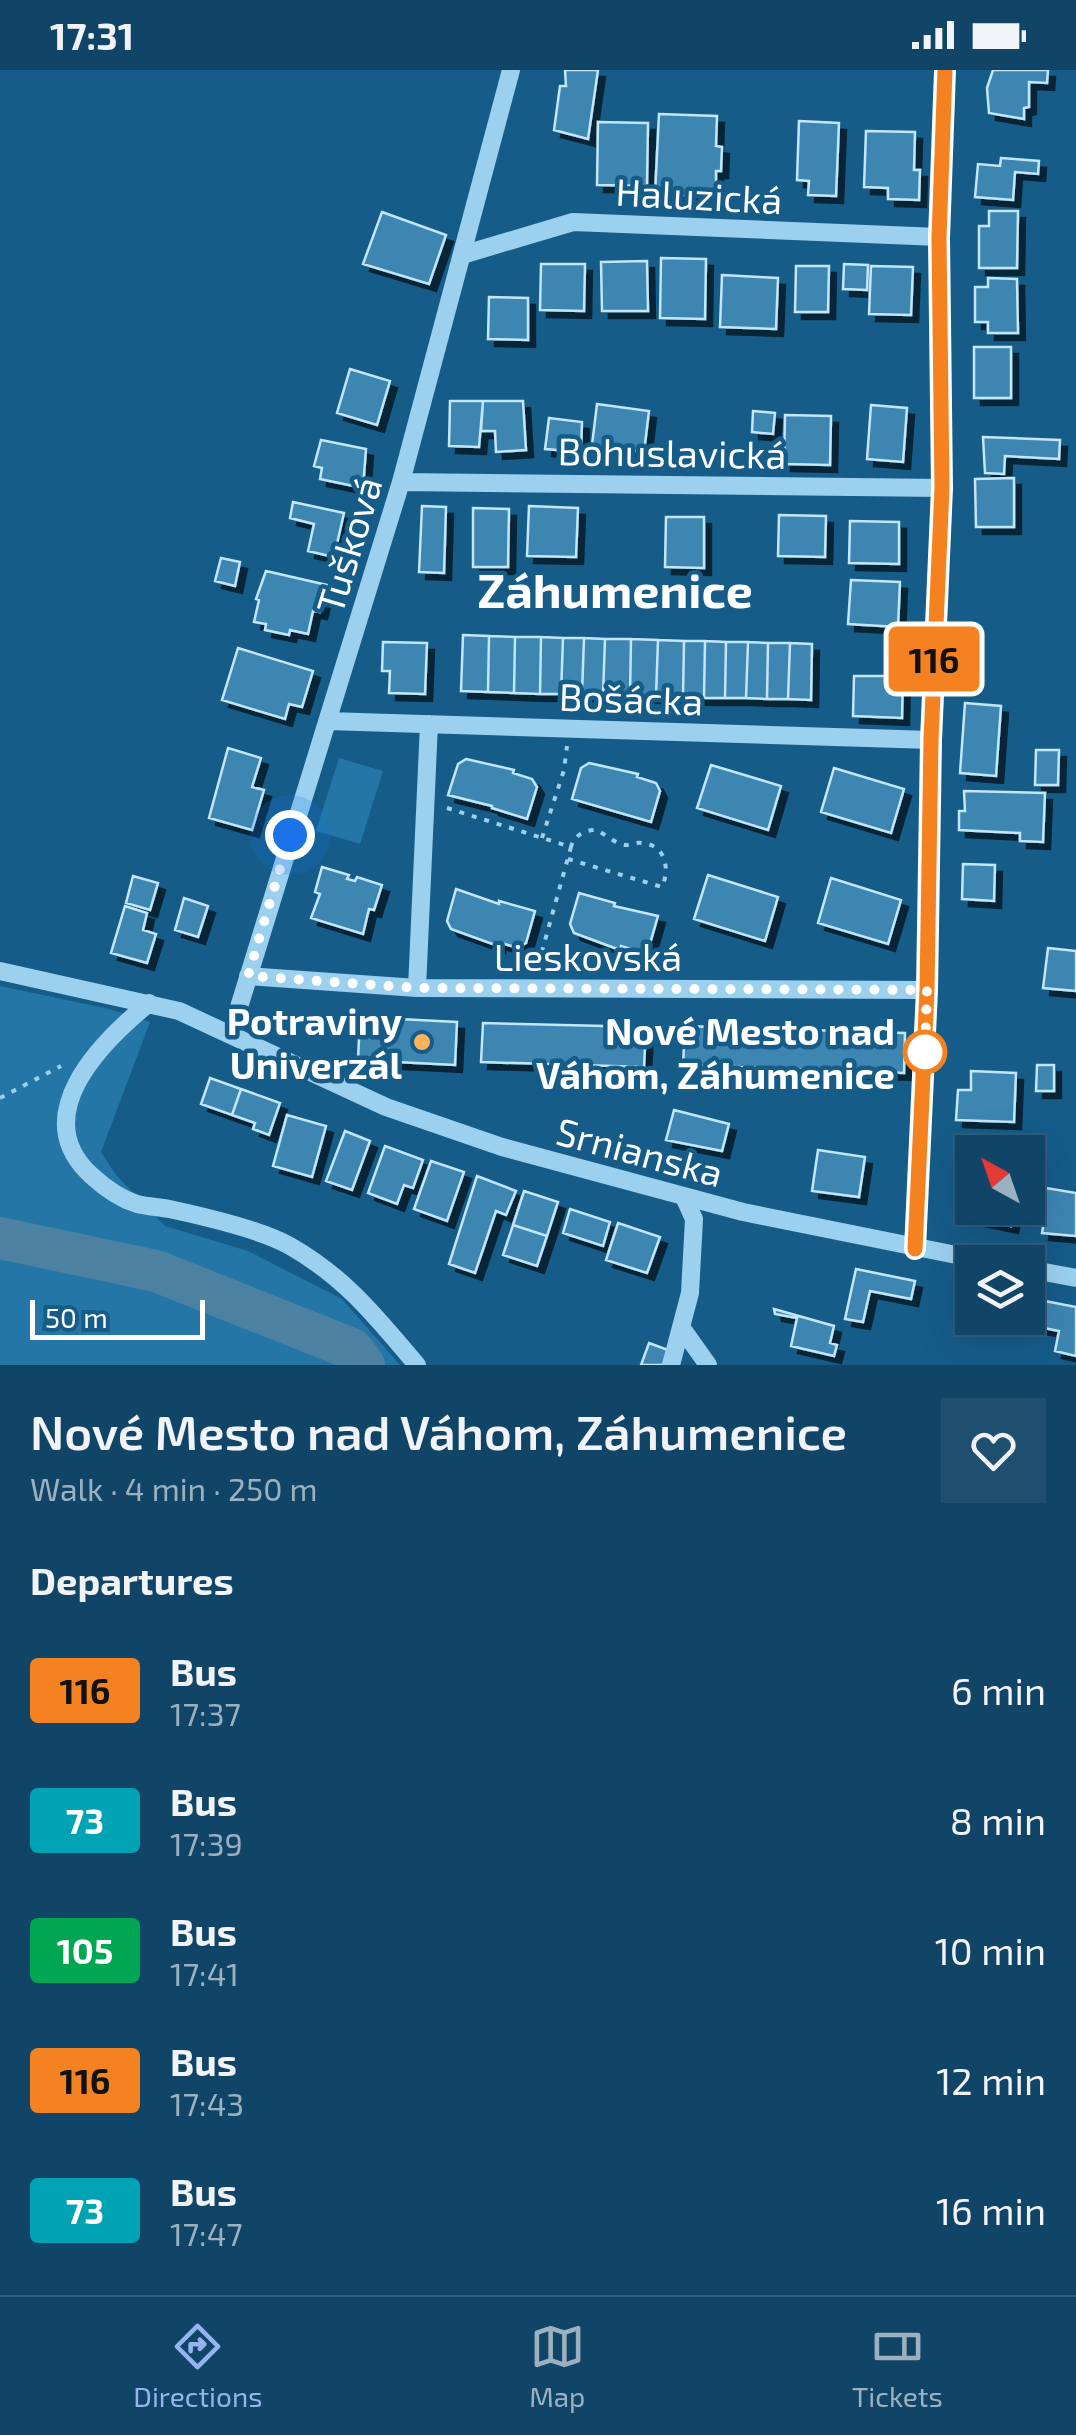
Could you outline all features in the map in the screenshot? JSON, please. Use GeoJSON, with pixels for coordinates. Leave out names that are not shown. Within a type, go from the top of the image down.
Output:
{"type":"FeatureCollection","features":[{"type":"Feature","properties":{"kind":"street","name":"Tušková"},"geometry":{"type":"LineString","coordinates":[[230,1034],[401,482],[511,70]]}},
{"type":"Feature","properties":{"kind":"street"},"geometry":{"type":"LineString","coordinates":[[915,1249],[942,488],[939,238],[945,70]]}},
{"type":"Feature","properties":{"kind":"street","name":"Haluzická"},"geometry":{"type":"LineString","coordinates":[[462,255],[574,222],[939,238]]}},
{"type":"Feature","properties":{"kind":"street","name":"Bohuslavická"},"geometry":{"type":"LineString","coordinates":[[401,482],[942,488]]}},
{"type":"Feature","properties":{"kind":"street","name":"Bošácka"},"geometry":{"type":"LineString","coordinates":[[328,721],[931,740]]}},
{"type":"Feature","properties":{"kind":"street"},"geometry":{"type":"LineString","coordinates":[[418,988],[429,724]]}},
{"type":"Feature","properties":{"kind":"street","name":"Srnianska"},"geometry":{"type":"LineString","coordinates":[[0,971],[180,1012],[337,1086],[430,1123],[610,1179],[955,1256]]}},
{"type":"Feature","properties":{"kind":"street","name":"Lieskovská"},"geometry":{"type":"LineString","coordinates":[[248,976],[418,988],[927,990]]}},
{"type":"Feature","properties":{"kind":"street"},"geometry":{"type":"LineString","coordinates":[[149,1003],[101,1046],[77,1080],[64,1126],[78,1164],[102,1185],[136,1204],[200,1216],[288,1244],[354,1290],[417,1365]]}},
{"type":"Feature","properties":{"kind":"street"},"geometry":{"type":"LineString","coordinates":[[671,1365],[690,1294],[694,1219],[684,1197]]}},
{"type":"Feature","properties":{"kind":"street"},"geometry":{"type":"LineString","coordinates":[[1045,1272],[1076,1278]]}},
{"type":"Feature","properties":{"kind":"street"},"geometry":{"type":"LineString","coordinates":[[681,1327],[708,1365]]}},
{"type":"Feature","properties":{"kind":"path"},"geometry":{"type":"LineString","coordinates":[[542,838],[568,746]]}},
{"type":"Feature","properties":{"kind":"path"},"geometry":{"type":"LineString","coordinates":[[437,806],[572,847]]}},
{"type":"Feature","properties":{"kind":"path"},"geometry":{"type":"LineString","coordinates":[[539,962],[573,840],[582,833],[596,830],[620,844],[642,843],[654,848],[664,856],[668,872],[662,887],[568,859]]}},
{"type":"Feature","properties":{"kind":"path"},"geometry":{"type":"LineString","coordinates":[[0,1098],[101,1046]]}},
{"type":"Feature","properties":{"kind":"shaded area"},"geometry":{"type":"Polygon","coordinates":[[[339,758],[383,771],[360,844],[316,831],[339,758]]]}},
{"type":"Feature","properties":{"kind":"shaded area"},"geometry":{"type":"Polygon","coordinates":[[[0,986],[109,1009],[150,1022],[101,1152],[117,1176],[165,1226],[248,1251],[342,1299],[400,1365],[0,1365],[0,986]]]}},
{"type":"Feature","properties":{"kind":"building"},"geometry":{"type":"Polygon","coordinates":[[[565,70],[598,70],[588,139],[554,130],[560,86],[566,86],[565,70]]]}},
{"type":"Feature","properties":{"kind":"building"},"geometry":{"type":"Polygon","coordinates":[[[993,70],[1048,70],[1047,83],[1029,82],[1029,107],[1024,108],[1024,119],[989,113],[987,88],[993,70]]]}},
{"type":"Feature","properties":{"kind":"building"},"geometry":{"type":"Polygon","coordinates":[[[659,114],[717,116],[716,146],[722,147],[716,190],[692,190],[691,196],[655,194],[659,114]]]}},
{"type":"Feature","properties":{"kind":"building"},"geometry":{"type":"Polygon","coordinates":[[[799,121],[839,123],[836,196],[808,195],[809,181],[797,180],[799,121]]]}},
{"type":"Feature","properties":{"kind":"building"},"geometry":{"type":"Polygon","coordinates":[[[598,122],[648,123],[647,186],[597,185],[598,122]]]}},
{"type":"Feature","properties":{"kind":"building"},"geometry":{"type":"Polygon","coordinates":[[[866,131],[915,132],[914,170],[920,170],[919,200],[888,199],[888,188],[864,187],[866,131]]]}},
{"type":"Feature","properties":{"kind":"building"},"geometry":{"type":"Polygon","coordinates":[[[1001,158],[1039,161],[1038,174],[1015,172],[1013,200],[975,197],[978,164],[1000,166],[1001,158]]]}},
{"type":"Feature","properties":{"kind":"building"},"geometry":{"type":"Polygon","coordinates":[[[989,211],[1018,211],[1017,268],[979,268],[979,226],[989,226],[989,211]]]}},
{"type":"Feature","properties":{"kind":"building"},"geometry":{"type":"Polygon","coordinates":[[[382,212],[446,235],[429,284],[363,264],[382,212]]]}},
{"type":"Feature","properties":{"kind":"building"},"geometry":{"type":"Polygon","coordinates":[[[661,258],[706,259],[705,319],[660,318],[661,258]]]}},
{"type":"Feature","properties":{"kind":"building"},"geometry":{"type":"Polygon","coordinates":[[[647,261],[648,311],[602,311],[601,262],[647,261]]]}},
{"type":"Feature","properties":{"kind":"building"},"geometry":{"type":"Polygon","coordinates":[[[541,264],[585,264],[584,311],[540,310],[541,264]]]}},
{"type":"Feature","properties":{"kind":"building"},"geometry":{"type":"Polygon","coordinates":[[[844,264],[868,265],[867,290],[843,289],[844,264]]]}},
{"type":"Feature","properties":{"kind":"building"},"geometry":{"type":"Polygon","coordinates":[[[796,266],[829,266],[828,312],[795,312],[796,266]]]}},
{"type":"Feature","properties":{"kind":"building"},"geometry":{"type":"Polygon","coordinates":[[[871,266],[913,267],[911,315],[869,314],[871,266]]]}},
{"type":"Feature","properties":{"kind":"building"},"geometry":{"type":"Polygon","coordinates":[[[722,275],[778,278],[776,329],[720,327],[722,275]]]}},
{"type":"Feature","properties":{"kind":"building"},"geometry":{"type":"Polygon","coordinates":[[[988,278],[1017,279],[1018,333],[988,333],[988,322],[975,322],[975,287],[988,287],[988,278]]]}},
{"type":"Feature","properties":{"kind":"building"},"geometry":{"type":"Polygon","coordinates":[[[489,297],[528,298],[528,340],[488,339],[489,297]]]}},
{"type":"Feature","properties":{"kind":"building"},"geometry":{"type":"Polygon","coordinates":[[[974,347],[1011,347],[1011,398],[974,398],[974,347]]]}},
{"type":"Feature","properties":{"kind":"building"},"geometry":{"type":"Polygon","coordinates":[[[350,369],[390,381],[377,425],[337,413],[350,369]]]}},
{"type":"Feature","properties":{"kind":"building"},"geometry":{"type":"Polygon","coordinates":[[[450,401],[483,401],[479,447],[449,446],[450,401]]]}},
{"type":"Feature","properties":{"kind":"building"},"geometry":{"type":"Polygon","coordinates":[[[483,401],[523,401],[526,450],[496,452],[495,431],[481,431],[483,401]]]}},
{"type":"Feature","properties":{"kind":"building"},"geometry":{"type":"Polygon","coordinates":[[[597,404],[649,411],[644,452],[592,445],[597,404]]]}},
{"type":"Feature","properties":{"kind":"building"},"geometry":{"type":"Polygon","coordinates":[[[871,405],[907,408],[903,462],[867,459],[871,405]]]}},
{"type":"Feature","properties":{"kind":"building"},"geometry":{"type":"Polygon","coordinates":[[[753,411],[775,413],[773,434],[752,432],[753,411]]]}},
{"type":"Feature","properties":{"kind":"building"},"geometry":{"type":"Polygon","coordinates":[[[785,415],[831,416],[830,465],[784,464],[785,415]]]}},
{"type":"Feature","properties":{"kind":"building"},"geometry":{"type":"Polygon","coordinates":[[[549,418],[582,422],[581,452],[545,449],[549,418]]]}},
{"type":"Feature","properties":{"kind":"building"},"geometry":{"type":"Polygon","coordinates":[[[983,437],[1060,440],[1059,459],[1005,456],[1004,474],[985,473],[983,437]]]}},
{"type":"Feature","properties":{"kind":"building"},"geometry":{"type":"Polygon","coordinates":[[[321,440],[366,449],[363,488],[320,479],[322,468],[314,466],[321,440]]]}},
{"type":"Feature","properties":{"kind":"building"},"geometry":{"type":"Polygon","coordinates":[[[1014,478],[1014,527],[976,527],[975,479],[1014,478]]]}},
{"type":"Feature","properties":{"kind":"building"},"geometry":{"type":"Polygon","coordinates":[[[293,502],[344,513],[334,557],[308,551],[314,524],[290,518],[293,502]]]}},
{"type":"Feature","properties":{"kind":"building"},"geometry":{"type":"Polygon","coordinates":[[[422,506],[446,507],[444,573],[419,572],[422,506]]]}},
{"type":"Feature","properties":{"kind":"building"},"geometry":{"type":"Polygon","coordinates":[[[529,506],[578,508],[576,557],[527,556],[529,506]]]}},
{"type":"Feature","properties":{"kind":"building"},"geometry":{"type":"Polygon","coordinates":[[[473,508],[509,509],[508,567],[473,567],[473,508]]]}},
{"type":"Feature","properties":{"kind":"building"},"geometry":{"type":"Polygon","coordinates":[[[779,515],[826,516],[825,557],[778,556],[779,515]]]}},
{"type":"Feature","properties":{"kind":"building"},"geometry":{"type":"Polygon","coordinates":[[[666,517],[704,517],[704,568],[665,567],[666,517]]]}},
{"type":"Feature","properties":{"kind":"building"},"geometry":{"type":"Polygon","coordinates":[[[850,521],[899,522],[899,564],[849,563],[850,521]]]}},
{"type":"Feature","properties":{"kind":"building"},"geometry":{"type":"Polygon","coordinates":[[[221,558],[240,562],[235,586],[215,581],[221,558]]]}},
{"type":"Feature","properties":{"kind":"building"},"geometry":{"type":"Polygon","coordinates":[[[266,571],[327,585],[320,612],[313,611],[308,634],[265,630],[266,624],[254,622],[259,600],[256,599],[266,571]]]}},
{"type":"Feature","properties":{"kind":"building"},"geometry":{"type":"Polygon","coordinates":[[[851,580],[900,582],[898,627],[848,624],[851,580]]]}},
{"type":"Feature","properties":{"kind":"building"},"geometry":{"type":"Polygon","coordinates":[[[463,635],[489,636],[488,692],[461,691],[463,635]]]}},
{"type":"Feature","properties":{"kind":"building"},"geometry":{"type":"Polygon","coordinates":[[[489,636],[515,637],[514,693],[488,692],[489,636]]]}},
{"type":"Feature","properties":{"kind":"building"},"geometry":{"type":"Polygon","coordinates":[[[515,637],[541,637],[540,694],[514,693],[515,637]]]}},
{"type":"Feature","properties":{"kind":"building"},"geometry":{"type":"Polygon","coordinates":[[[541,637],[563,638],[561,694],[540,694],[541,637]]]}},
{"type":"Feature","properties":{"kind":"building"},"geometry":{"type":"Polygon","coordinates":[[[563,638],[584,638],[582,694],[561,694],[563,638]]]}},
{"type":"Feature","properties":{"kind":"building"},"geometry":{"type":"Polygon","coordinates":[[[584,638],[605,639],[603,695],[582,694],[584,638]]]}},
{"type":"Feature","properties":{"kind":"building"},"geometry":{"type":"Polygon","coordinates":[[[605,639],[631,639],[630,696],[603,695],[605,639]]]}},
{"type":"Feature","properties":{"kind":"building"},"geometry":{"type":"Polygon","coordinates":[[[631,639],[658,640],[656,696],[630,696],[631,639]]]}},
{"type":"Feature","properties":{"kind":"building"},"geometry":{"type":"Polygon","coordinates":[[[658,640],[684,641],[683,697],[656,696],[658,640]]]}},
{"type":"Feature","properties":{"kind":"building"},"geometry":{"type":"Polygon","coordinates":[[[684,641],[705,641],[704,698],[683,697],[684,641]]]}},
{"type":"Feature","properties":{"kind":"building"},"geometry":{"type":"Polygon","coordinates":[[[705,641],[726,642],[725,698],[704,698],[705,641]]]}},
{"type":"Feature","properties":{"kind":"building"},"geometry":{"type":"Polygon","coordinates":[[[383,642],[427,643],[425,694],[389,693],[390,671],[382,671],[383,642]]]}},
{"type":"Feature","properties":{"kind":"building"},"geometry":{"type":"Polygon","coordinates":[[[726,642],[748,642],[746,698],[725,698],[726,642]]]}},
{"type":"Feature","properties":{"kind":"building"},"geometry":{"type":"Polygon","coordinates":[[[748,642],[768,643],[767,699],[746,698],[748,642]]]}},
{"type":"Feature","properties":{"kind":"building"},"geometry":{"type":"Polygon","coordinates":[[[768,643],[790,643],[788,699],[767,699],[768,643]]]}},
{"type":"Feature","properties":{"kind":"building"},"geometry":{"type":"Polygon","coordinates":[[[790,643],[812,644],[811,700],[788,699],[790,643]]]}},
{"type":"Feature","properties":{"kind":"building"},"geometry":{"type":"Polygon","coordinates":[[[238,648],[313,671],[302,707],[289,704],[285,719],[222,700],[238,648]]]}},
{"type":"Feature","properties":{"kind":"building"},"geometry":{"type":"Polygon","coordinates":[[[854,676],[903,676],[902,718],[853,716],[854,676]]]}},
{"type":"Feature","properties":{"kind":"building"},"geometry":{"type":"Polygon","coordinates":[[[965,703],[1001,706],[996,776],[960,773],[965,703]]]}},
{"type":"Feature","properties":{"kind":"building"},"geometry":{"type":"Polygon","coordinates":[[[228,748],[261,758],[252,787],[264,790],[252,830],[209,818],[228,748]]]}},
{"type":"Feature","properties":{"kind":"building"},"geometry":{"type":"Polygon","coordinates":[[[1036,750],[1059,750],[1058,785],[1035,785],[1036,750]]]}},
{"type":"Feature","properties":{"kind":"building"},"geometry":{"type":"Polygon","coordinates":[[[466,759],[514,770],[513,773],[532,779],[537,787],[527,819],[448,795],[458,764],[466,759]]]}},
{"type":"Feature","properties":{"kind":"building"},"geometry":{"type":"Polygon","coordinates":[[[589,763],[638,774],[637,777],[656,783],[660,791],[651,822],[572,799],[581,768],[589,763]]]}},
{"type":"Feature","properties":{"kind":"building"},"geometry":{"type":"Polygon","coordinates":[[[711,765],[781,786],[768,830],[697,808],[711,765]]]}},
{"type":"Feature","properties":{"kind":"building"},"geometry":{"type":"Polygon","coordinates":[[[834,768],[904,789],[891,833],[821,812],[834,768]]]}},
{"type":"Feature","properties":{"kind":"building"},"geometry":{"type":"Polygon","coordinates":[[[964,791],[1045,793],[1043,842],[1020,841],[1020,833],[959,830],[959,811],[965,811],[964,791]]]}},
{"type":"Feature","properties":{"kind":"building"},"geometry":{"type":"Polygon","coordinates":[[[963,864],[995,865],[994,901],[962,899],[963,864]]]}},
{"type":"Feature","properties":{"kind":"building"},"geometry":{"type":"Polygon","coordinates":[[[322,867],[349,875],[347,879],[355,881],[357,877],[382,885],[374,910],[369,909],[363,934],[311,918],[320,894],[315,892],[322,867]]]}},
{"type":"Feature","properties":{"kind":"building"},"geometry":{"type":"Polygon","coordinates":[[[708,875],[778,897],[765,941],[694,919],[708,875]]]}},
{"type":"Feature","properties":{"kind":"building"},"geometry":{"type":"Polygon","coordinates":[[[133,876],[158,883],[150,910],[126,903],[133,876]]]}},
{"type":"Feature","properties":{"kind":"building"},"geometry":{"type":"Polygon","coordinates":[[[831,878],[901,900],[888,944],[818,923],[831,878]]]}},
{"type":"Feature","properties":{"kind":"building"},"geometry":{"type":"Polygon","coordinates":[[[456,889],[535,911],[526,943],[518,948],[498,942],[498,946],[451,929],[447,921],[456,889]]]}},
{"type":"Feature","properties":{"kind":"building"},"geometry":{"type":"Polygon","coordinates":[[[579,893],[658,916],[649,947],[641,952],[621,946],[620,950],[574,933],[570,924],[579,893]]]}},
{"type":"Feature","properties":{"kind":"building"},"geometry":{"type":"Polygon","coordinates":[[[184,898],[208,906],[198,937],[175,930],[184,898]]]}},
{"type":"Feature","properties":{"kind":"building"},"geometry":{"type":"Polygon","coordinates":[[[125,906],[147,913],[143,930],[156,934],[147,963],[111,953],[125,906]]]}},
{"type":"Feature","properties":{"kind":"building"},"geometry":{"type":"Polygon","coordinates":[[[1048,948],[1076,951],[1076,991],[1043,988],[1048,948]]]}},
{"type":"Feature","properties":{"kind":"building"},"geometry":{"type":"Polygon","coordinates":[[[360,1017],[457,1022],[455,1065],[358,1060],[360,1017]]]}},
{"type":"Feature","properties":{"kind":"building"},"geometry":{"type":"Polygon","coordinates":[[[483,1023],[646,1027],[644,1067],[481,1062],[483,1023]]]}},
{"type":"Feature","properties":{"kind":"building"},"geometry":{"type":"Polygon","coordinates":[[[685,1026],[905,1033],[904,1073],[683,1065],[685,1026]]]}},
{"type":"Feature","properties":{"kind":"building"},"geometry":{"type":"Polygon","coordinates":[[[1037,1065],[1054,1065],[1054,1091],[1036,1091],[1037,1065]]]}},
{"type":"Feature","properties":{"kind":"building"},"geometry":{"type":"Polygon","coordinates":[[[971,1071],[1016,1073],[1014,1122],[956,1120],[958,1090],[971,1090],[971,1071]]]}},
{"type":"Feature","properties":{"kind":"building"},"geometry":{"type":"Polygon","coordinates":[[[210,1078],[241,1089],[232,1115],[201,1104],[210,1078]]]}},
{"type":"Feature","properties":{"kind":"building"},"geometry":{"type":"Polygon","coordinates":[[[241,1089],[280,1103],[269,1135],[253,1129],[255,1123],[232,1115],[241,1089]]]}},
{"type":"Feature","properties":{"kind":"building"},"geometry":{"type":"Polygon","coordinates":[[[674,1110],[729,1124],[722,1151],[666,1140],[674,1110]]]}},
{"type":"Feature","properties":{"kind":"building"},"geometry":{"type":"Polygon","coordinates":[[[287,1115],[326,1126],[312,1177],[273,1166],[287,1115]]]}},
{"type":"Feature","properties":{"kind":"building"},"geometry":{"type":"Polygon","coordinates":[[[345,1131],[370,1141],[352,1190],[326,1181],[345,1131]]]}},
{"type":"Feature","properties":{"kind":"building"},"geometry":{"type":"Polygon","coordinates":[[[385,1146],[423,1160],[413,1188],[404,1185],[397,1204],[368,1193],[385,1146]]]}},
{"type":"Feature","properties":{"kind":"building"},"geometry":{"type":"Polygon","coordinates":[[[818,1150],[865,1157],[859,1197],[812,1191],[818,1150]]]}},
{"type":"Feature","properties":{"kind":"building"},"geometry":{"type":"Polygon","coordinates":[[[431,1161],[464,1172],[447,1221],[414,1209],[431,1161]]]}},
{"type":"Feature","properties":{"kind":"building"},"geometry":{"type":"Polygon","coordinates":[[[477,1176],[516,1191],[506,1215],[496,1211],[475,1273],[449,1264],[477,1176]]]}},
{"type":"Feature","properties":{"kind":"building"},"geometry":{"type":"Polygon","coordinates":[[[1045,1188],[1076,1193],[1076,1236],[1042,1233],[1045,1188]]]}},
{"type":"Feature","properties":{"kind":"building"},"geometry":{"type":"Polygon","coordinates":[[[524,1191],[558,1202],[547,1236],[513,1225],[524,1191]]]}},
{"type":"Feature","properties":{"kind":"building"},"geometry":{"type":"Polygon","coordinates":[[[570,1209],[610,1222],[603,1246],[563,1233],[570,1209]]]}},
{"type":"Feature","properties":{"kind":"building"},"geometry":{"type":"Polygon","coordinates":[[[618,1223],[660,1237],[647,1273],[606,1260],[618,1223]]]}},
{"type":"Feature","properties":{"kind":"building"},"geometry":{"type":"Polygon","coordinates":[[[513,1225],[547,1236],[537,1266],[503,1255],[513,1225]]]}},
{"type":"Feature","properties":{"kind":"building"},"geometry":{"type":"Polygon","coordinates":[[[856,1269],[915,1281],[911,1299],[870,1291],[863,1322],[845,1319],[856,1269]]]}},
{"type":"Feature","properties":{"kind":"building"},"geometry":{"type":"Polygon","coordinates":[[[1045,1301],[1076,1307],[1076,1356],[1055,1351],[1059,1331],[1045,1328],[1045,1301]]]}},
{"type":"Feature","properties":{"kind":"building"},"geometry":{"type":"Polygon","coordinates":[[[774,1309],[834,1326],[830,1343],[837,1345],[834,1356],[791,1346],[797,1318],[775,1314],[774,1309]]]}},
{"type":"Feature","properties":{"kind":"building"},"geometry":{"type":"Polygon","coordinates":[[[649,1343],[668,1350],[663,1365],[641,1365],[649,1343]]]}},
{"type":"Feature","properties":{"kind":"waterway"},"geometry":{"type":"LineString","coordinates":[[0,1238],[156,1271],[352,1349],[364,1365]]}},
{"type":"Feature","properties":{"kind":"bus line","name":"116"},"geometry":{"type":"LineString","coordinates":[[915,1249],[942,488],[939,238],[945,70]]}},
{"type":"Feature","properties":{"kind":"place","name":"Potraviny Univerzál"},"geometry":{"type":"Point","coordinates":[422,1042]}},
{"type":"Feature","properties":{"kind":"place","name":"Nové Mesto nad Váhom, Záhumenice"},"geometry":{"type":"Point","coordinates":[925,1052]}},
{"type":"Feature","properties":{"kind":"district","name":"Záhumenice"},"geometry":{"type":"Point","coordinates":[615,589]}},
{"type":"Feature","properties":{"kind":"route"},"geometry":{"type":"LineString","coordinates":[[290,835],[248,976],[418,988],[927,990],[925,1052]]}}]}
